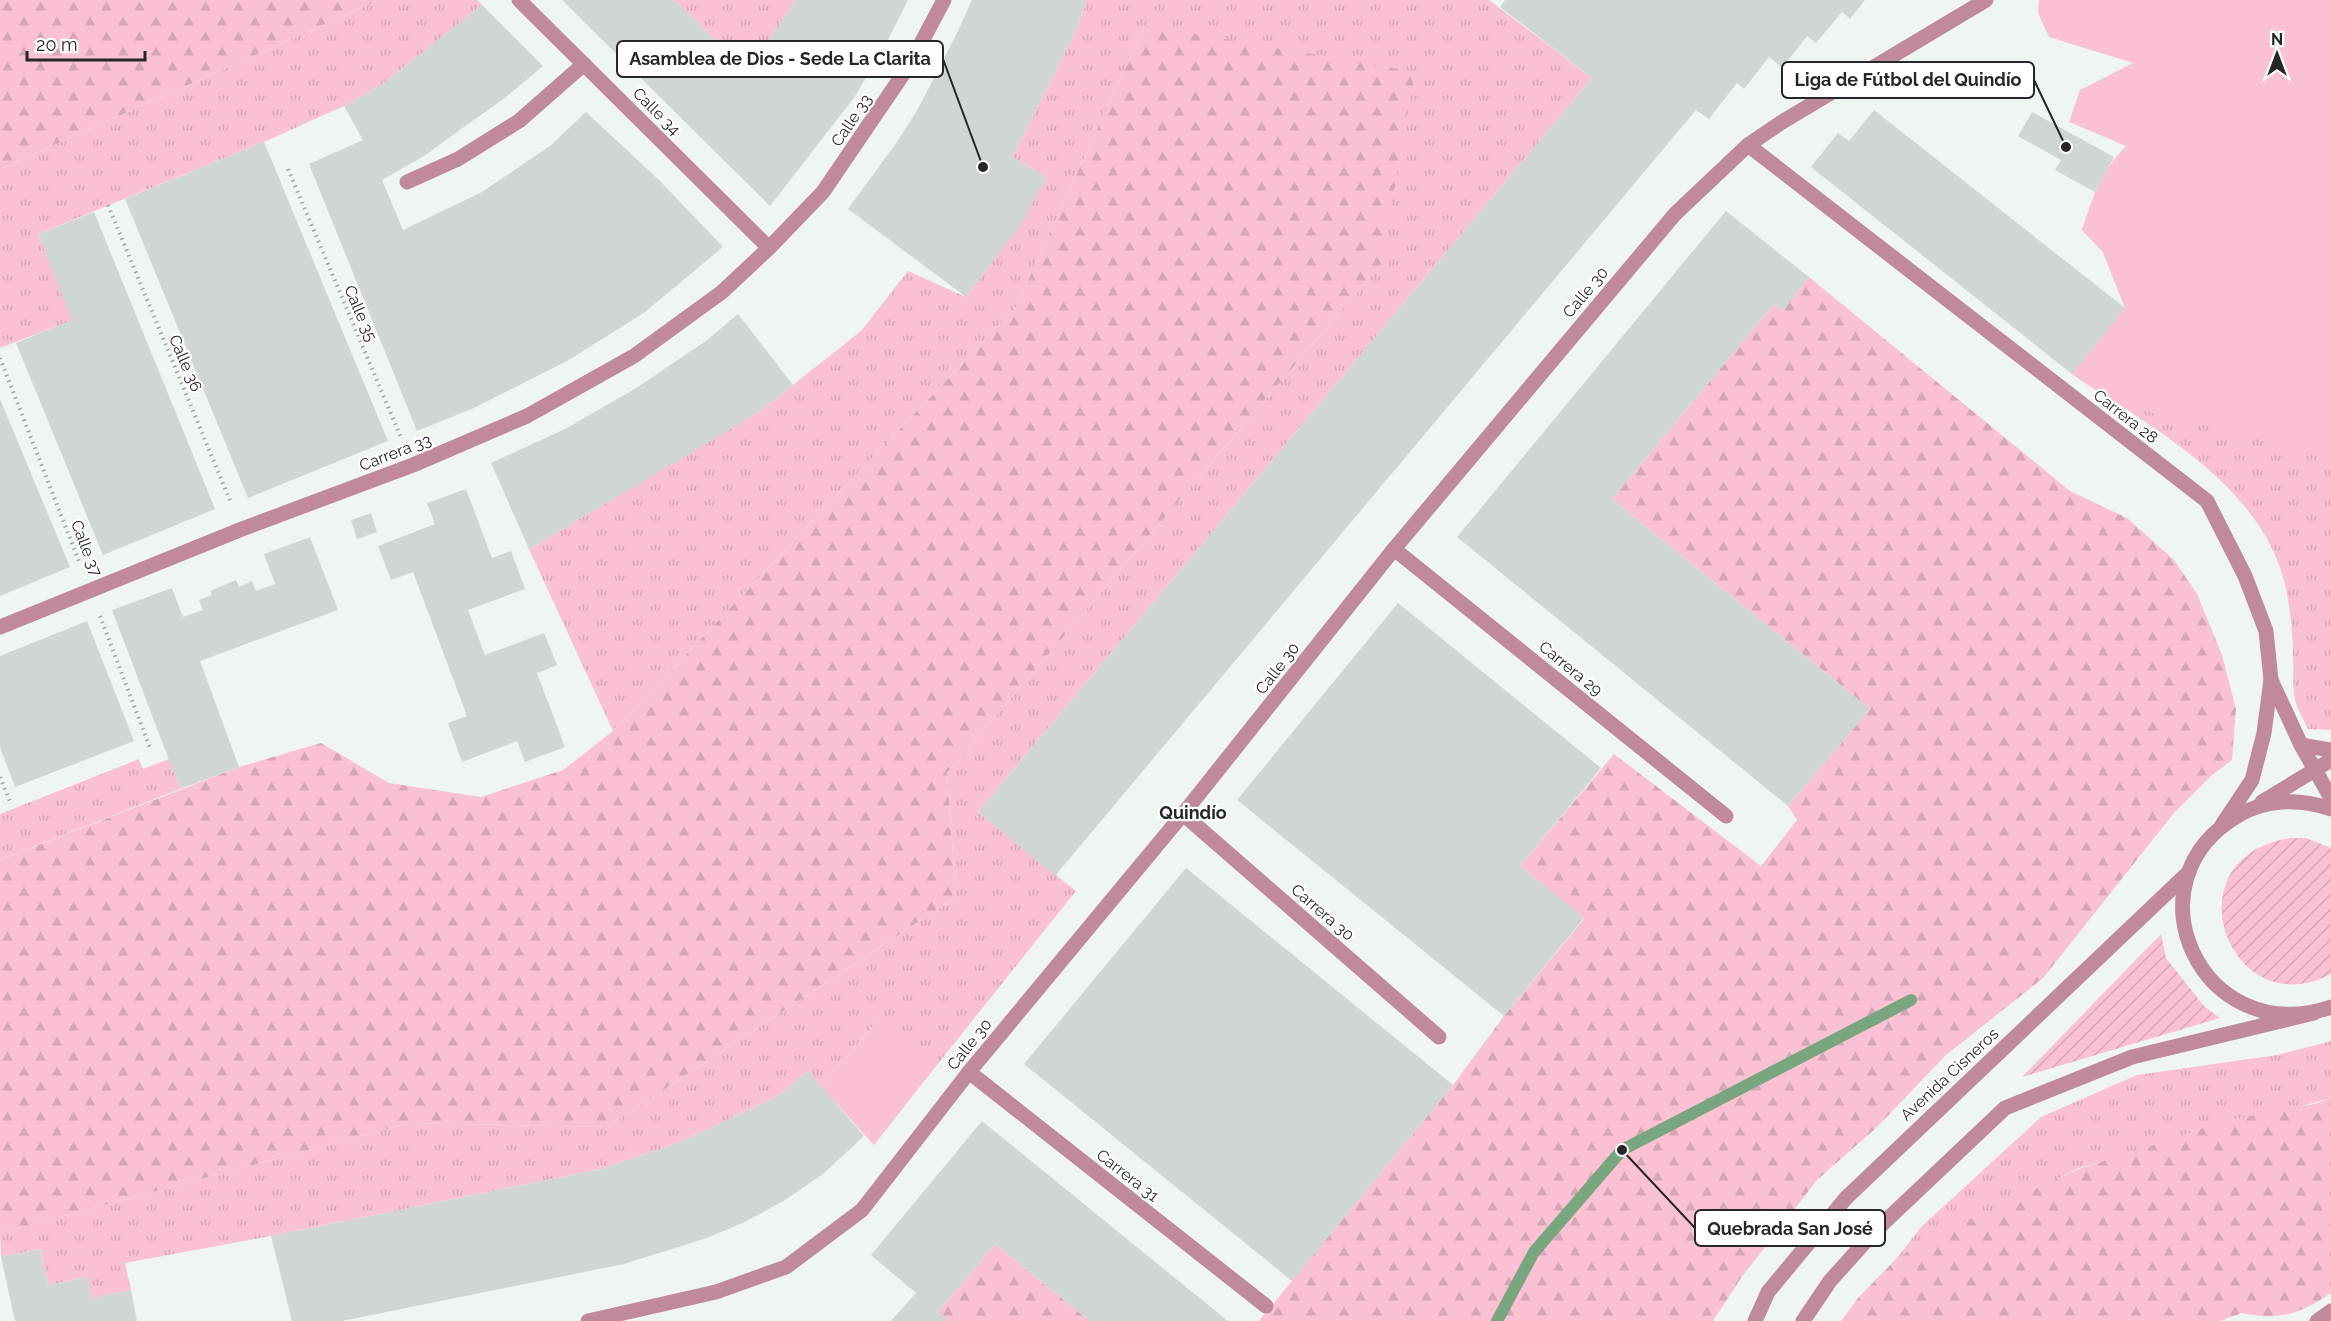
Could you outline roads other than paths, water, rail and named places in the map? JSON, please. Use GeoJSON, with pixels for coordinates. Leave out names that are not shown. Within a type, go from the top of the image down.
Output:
{"type":"FeatureCollection","features":[{"type":"Feature","properties":{"kind":"street","name":"Calle 34"},"geometry":{"type":"LineString","coordinates":[[519,0],[769,248]]}},
{"type":"Feature","properties":{"kind":"street","name":"Calle 33"},"geometry":{"type":"LineString","coordinates":[[769,248],[823,192],[910,64],[944,0]]}},
{"type":"Feature","properties":{"kind":"street","name":"Calle 30"},"geometry":{"type":"LineString","coordinates":[[588,1321],[716,1292],[786,1268],[862,1210],[969,1071],[1183,814],[1394,549],[1675,214],[1748,145],[1782,122],[1986,0]]}},
{"type":"Feature","properties":{"kind":"street"},"geometry":{"type":"LineString","coordinates":[[407,182],[458,159],[519,121],[584,64]]}},
{"type":"Feature","properties":{"kind":"street","name":"Carrera 28"},"geometry":{"type":"LineString","coordinates":[[1748,145],[2206,501],[2245,576],[2266,631],[2271,680],[2264,733],[2252,780],[2222,825]]}},
{"type":"Feature","properties":{"kind":"street","name":"Carrera 33"},"geometry":{"type":"LineString","coordinates":[[0,627],[242,529],[413,465],[527,416],[634,356],[722,292],[769,248]]}},
{"type":"Feature","properties":{"kind":"street","name":"Carrera 29"},"geometry":{"type":"LineString","coordinates":[[1394,549],[1726,816]]}},
{"type":"Feature","properties":{"kind":"street"},"geometry":{"type":"LineString","coordinates":[[2271,680],[2301,745],[2331,798]]}},
{"type":"Feature","properties":{"kind":"street"},"geometry":{"type":"LineString","coordinates":[[2301,745],[2331,750]]}},
{"type":"Feature","properties":{"kind":"street"},"geometry":{"type":"LineString","coordinates":[[2314,1013],[2285,1016],[2256,1011],[2231,998],[2209,980],[2193,956],[2184,929],[2182,900],[2189,872],[2197,855],[2222,825],[2331,760]]}},
{"type":"Feature","properties":{"kind":"street"},"geometry":{"type":"LineString","coordinates":[[2251,808],[2285,801],[2297,801],[2331,810]]}},
{"type":"Feature","properties":{"kind":"street","name":"Carrera 30"},"geometry":{"type":"LineString","coordinates":[[1183,814],[1439,1037]]}},
{"type":"Feature","properties":{"kind":"street","name":"Avenida Cisneros"},"geometry":{"type":"LineString","coordinates":[[1755,1321],[1768,1292],[1845,1198],[2189,872]]}},
{"type":"Feature","properties":{"kind":"street"},"geometry":{"type":"LineString","coordinates":[[1803,1321],[1830,1281],[1875,1231],[2005,1108],[2132,1057],[2331,1007]]}},
{"type":"Feature","properties":{"kind":"street","name":"Carrera 31"},"geometry":{"type":"LineString","coordinates":[[969,1071],[1266,1306]]}},
{"type":"Feature","properties":{"kind":"street"},"geometry":{"type":"LineString","coordinates":[[2317,1321],[2331,1311]]}},
{"type":"Feature","properties":{"kind":"waterway"},"geometry":{"type":"LineString","coordinates":[[1497,1321],[1534,1252],[1622,1150],[1911,1000]]}},
{"type":"Feature","properties":{"kind":"place","name":"Liga de Fútbol del Quindío"},"geometry":{"type":"Point","coordinates":[2066,147]}},
{"type":"Feature","properties":{"kind":"place","name":"Asamblea de Dios - Sede La Clarita"},"geometry":{"type":"Point","coordinates":[983,167]}},
{"type":"Feature","properties":{"kind":"place","name":"Quebrada San José"},"geometry":{"type":"Point","coordinates":[1622,1150]}},
{"type":"Feature","properties":{"kind":"district","name":"Quindío"},"geometry":{"type":"Point","coordinates":[1193,813]}}]}
